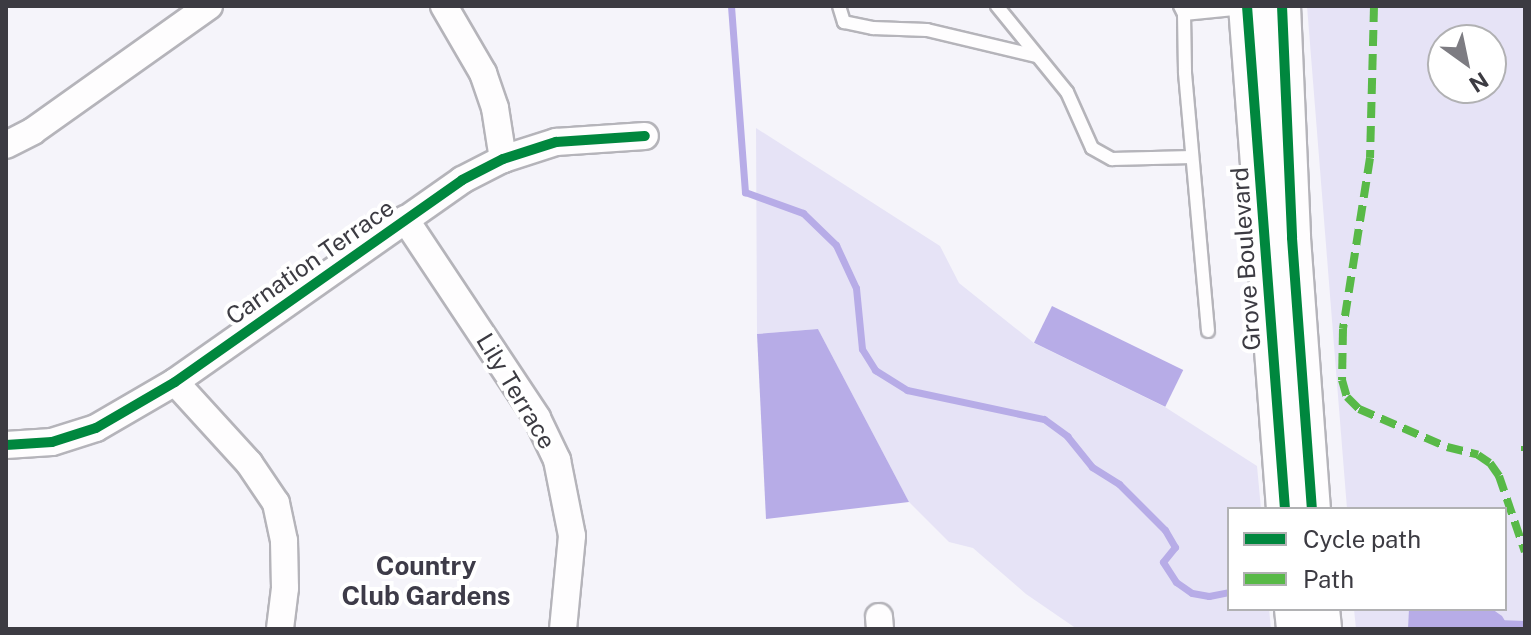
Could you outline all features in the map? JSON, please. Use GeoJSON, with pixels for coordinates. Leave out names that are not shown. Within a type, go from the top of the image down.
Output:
{"type":"FeatureCollection","features":[{"type":"Feature","properties":{"kind":"street"},"geometry":{"type":"LineString","coordinates":[[444,6],[483,73],[495,108],[503,159]]}},
{"type":"Feature","properties":{"kind":"street","name":"Grove Boulevard"},"geometry":{"type":"LineString","coordinates":[[1258,7],[1285,507]]}},
{"type":"Feature","properties":{"kind":"street","name":"Grove Boulevard"},"geometry":{"type":"LineString","coordinates":[[1258,7],[1292,238],[1312,507]]}},
{"type":"Feature","properties":{"kind":"street"},"geometry":{"type":"LineString","coordinates":[[6,145],[33,131],[199,9]]}},
{"type":"Feature","properties":{"kind":"street","name":"Carnation Terrace"},"geometry":{"type":"LineString","coordinates":[[6,445],[52,442],[96,428],[175,382],[462,180],[503,159],[556,142],[645,136]]}},
{"type":"Feature","properties":{"kind":"street","name":"Lily Terrace"},"geometry":{"type":"LineString","coordinates":[[405,219],[537,418],[557,460],[572,536],[563,629]]}},
{"type":"Feature","properties":{"kind":"street"},"geometry":{"type":"LineString","coordinates":[[175,382],[249,463],[276,503],[284,541],[285,588],[280,629]]}},
{"type":"Feature","properties":{"kind":"lane"},"geometry":{"type":"LineString","coordinates":[[839,6],[844,22],[873,28],[927,30],[1036,56]]}},
{"type":"Feature","properties":{"kind":"lane"},"geometry":{"type":"LineString","coordinates":[[997,6],[1067,92],[1092,148],[1112,159],[1192,157]]}},
{"type":"Feature","properties":{"kind":"lane"},"geometry":{"type":"LineString","coordinates":[[1208,331],[1182,10],[1258,7]]}},
{"type":"Feature","properties":{"kind":"shaded area"},"geometry":{"type":"Polygon","coordinates":[[[1307,6],[1525,6],[1525,629],[1356,629],[1354,611],[1507,611],[1507,507],[1347,507],[1307,6]]]}},
{"type":"Feature","properties":{"kind":"shaded area"},"geometry":{"type":"Polygon","coordinates":[[[756,128],[940,246],[959,283],[1034,343],[1165,407],[1257,466],[1261,507],[1227,507],[1227,611],[1269,611],[1271,629],[1077,629],[1026,594],[973,548],[949,542],[909,502],[818,329],[757,334],[756,128]]]}},
{"type":"Feature","properties":{"kind":"shaded area"},"geometry":{"type":"Polygon","coordinates":[[[1052,306],[1183,370],[1165,407],[1034,343],[1052,306]]]}},
{"type":"Feature","properties":{"kind":"shaded area"},"geometry":{"type":"Polygon","coordinates":[[[818,329],[909,502],[766,519],[757,334],[818,329]]]}},
{"type":"Feature","properties":{"kind":"shaded area"},"geometry":{"type":"Polygon","coordinates":[[[1409,611],[1495,611],[1510,629],[1408,629],[1409,611]]]}},
{"type":"Feature","properties":{"kind":"waterway"},"geometry":{"type":"LineString","coordinates":[[731,6],[745,192],[803,213],[836,245],[856,288],[862,349],[875,370],[907,390],[1044,419],[1067,436],[1092,467],[1119,484],[1165,530],[1175,547],[1163,562],[1176,582],[1192,593],[1209,596],[1227,592]]}},
{"type":"Feature","properties":{"kind":"waterway"},"geometry":{"type":"LineString","coordinates":[[1497,623],[1525,624]]}},
{"type":"Feature","properties":{"kind":"marked path"},"geometry":{"type":"LineString","coordinates":[[1374,6],[1370,158],[1343,329],[1342,380],[1347,397],[1359,409],[1447,447],[1478,455],[1490,463],[1499,476],[1525,552]]}},
{"type":"Feature","properties":{"kind":"marked path"},"geometry":{"type":"LineString","coordinates":[[1525,446],[1525,451]]}},
{"type":"Feature","properties":{"kind":"cycle path"},"geometry":{"type":"LineString","coordinates":[[1247,6],[1285,507]]}},
{"type":"Feature","properties":{"kind":"cycle path"},"geometry":{"type":"LineString","coordinates":[[1282,6],[1292,238],[1312,507]]}},
{"type":"Feature","properties":{"kind":"cycle path"},"geometry":{"type":"LineString","coordinates":[[6,445],[52,442],[96,428],[175,382],[462,180],[503,159],[556,142],[645,136]]}},
{"type":"Feature","properties":{"kind":"district","name":"Country Club Gardens"},"geometry":{"type":"Point","coordinates":[426,581]}}]}
